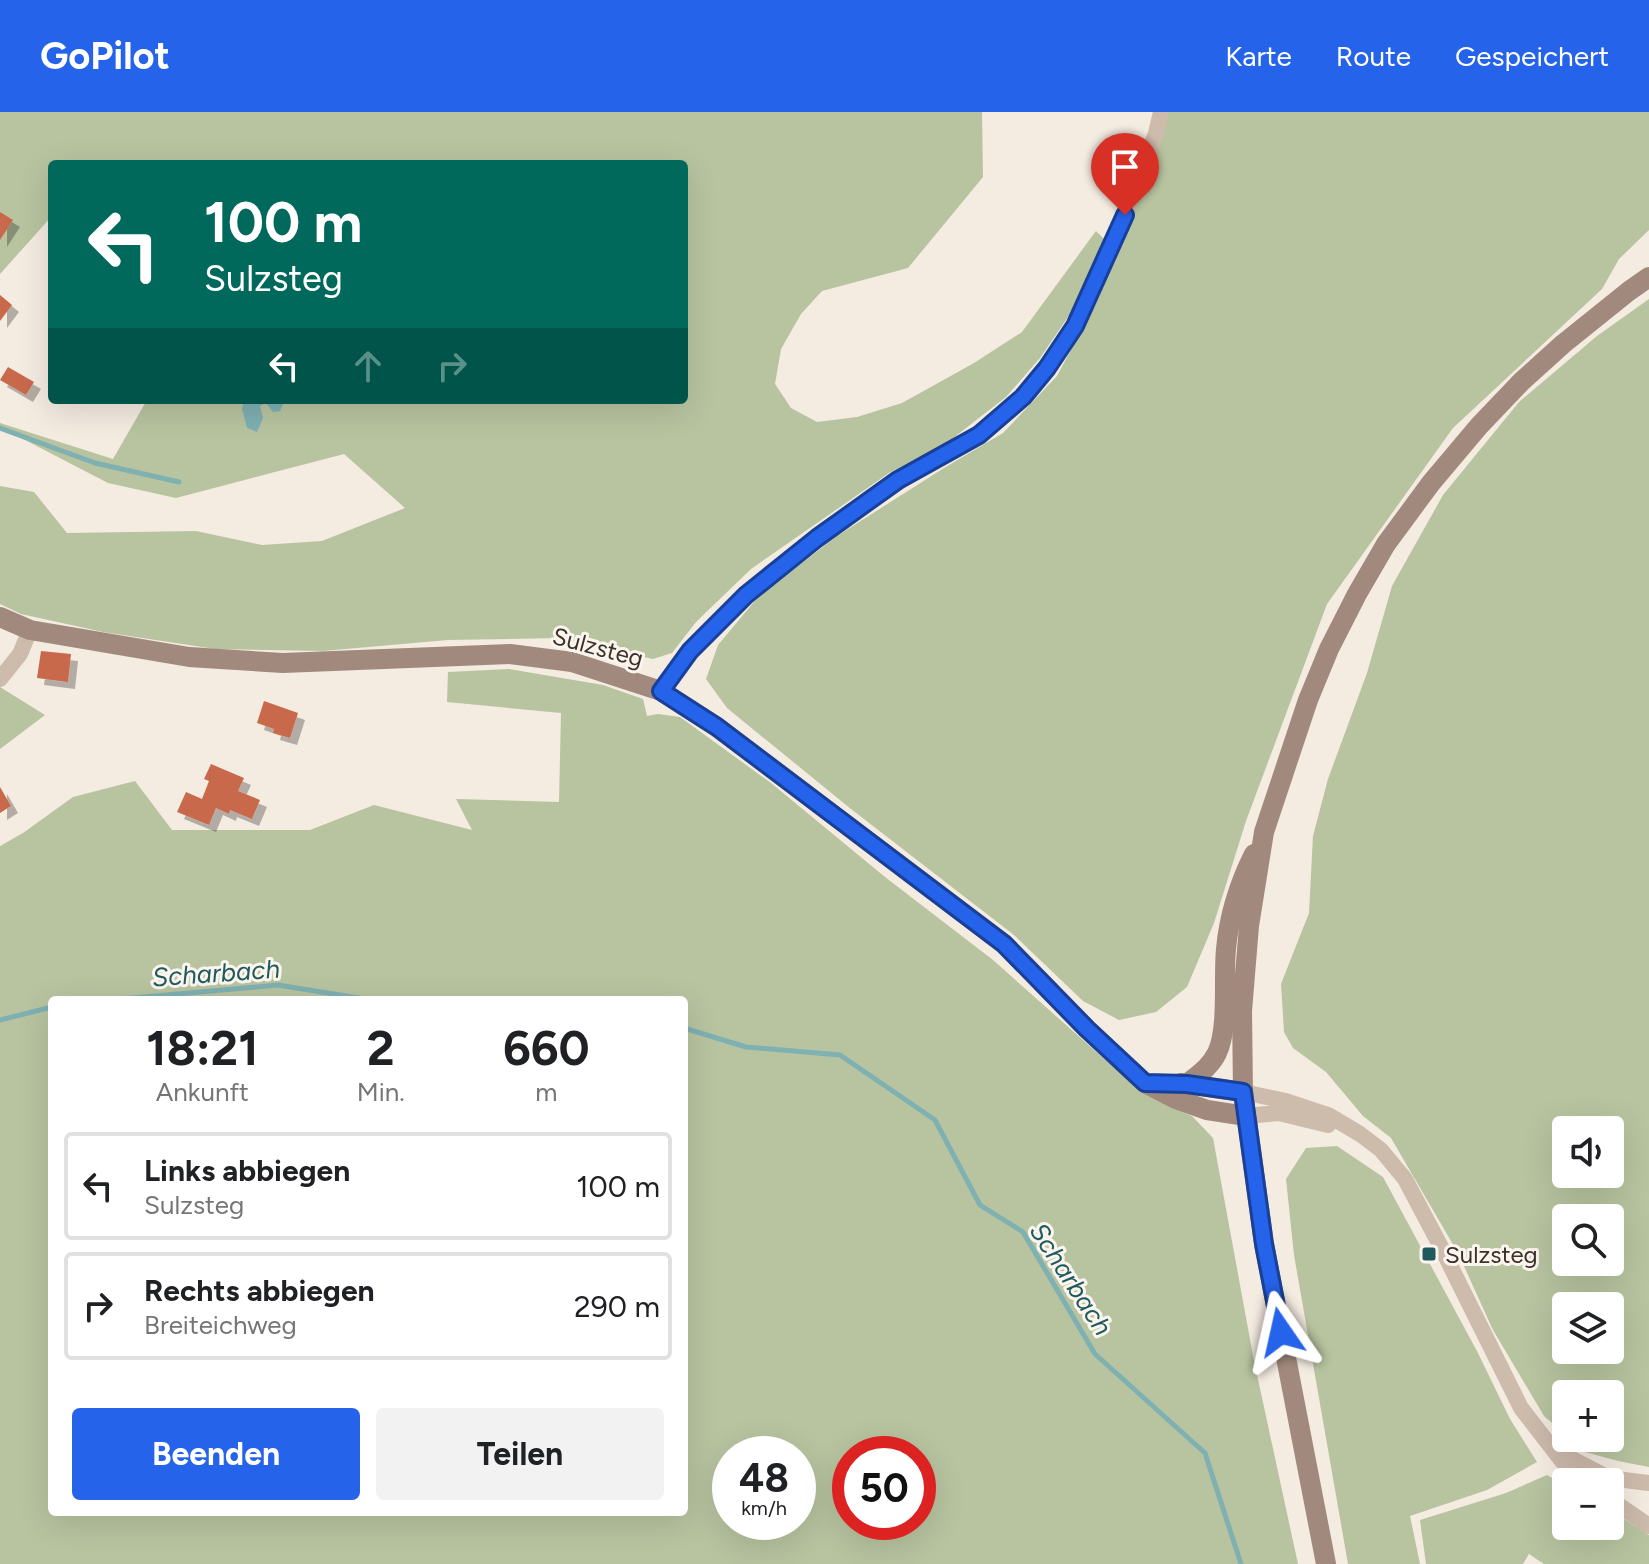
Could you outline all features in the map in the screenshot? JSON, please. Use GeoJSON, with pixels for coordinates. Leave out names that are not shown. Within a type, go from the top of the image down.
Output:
{"type":"FeatureCollection","features":[{"type":"Feature","properties":{"kind":"street"},"geometry":{"type":"LineString","coordinates":[[661,691],[690,651],[746,595],[817,538],[898,480],[979,435],[1023,397],[1075,326],[1125,215],[1161,112]]}},
{"type":"Feature","properties":{"kind":"street"},"geometry":{"type":"LineString","coordinates":[[1187,1084],[1210,1065],[1219,1050],[1223,1027],[1226,947],[1239,884],[1264,832],[1308,700],[1357,594],[1386,544],[1469,437],[1522,381],[1585,326],[1649,277]]}},
{"type":"Feature","properties":{"kind":"street","name":"Sulzsteg"},"geometry":{"type":"LineString","coordinates":[[0,617],[30,630],[189,657],[283,663],[510,654],[572,662],[661,691],[717,727],[1004,944],[1145,1083],[1207,1110],[1246,1116]]}},
{"type":"Feature","properties":{"kind":"street"},"geometry":{"type":"LineString","coordinates":[[0,679],[20,654],[30,630]]}},
{"type":"Feature","properties":{"kind":"street"},"geometry":{"type":"LineString","coordinates":[[1264,832],[1245,968],[1243,1092],[1264,1244],[1326,1564]]}},
{"type":"Feature","properties":{"kind":"street"},"geometry":{"type":"LineString","coordinates":[[1145,1083],[1187,1084],[1286,1101],[1328,1115],[1381,1150],[1405,1179],[1521,1408],[1552,1448]]}},
{"type":"Feature","properties":{"kind":"street"},"geometry":{"type":"LineString","coordinates":[[1246,1116],[1279,1113],[1360,1134]]}},
{"type":"Feature","properties":{"kind":"street"},"geometry":{"type":"LineString","coordinates":[[1555,1452],[1567,1468]]}},
{"type":"Feature","properties":{"kind":"street"},"geometry":{"type":"LineString","coordinates":[[1560,1452],[1609,1478],[1649,1483]]}},
{"type":"Feature","properties":{"kind":"street"},"geometry":{"type":"LineString","coordinates":[[1624,1509],[1649,1526]]}},
{"type":"Feature","properties":{"kind":"green space"},"geometry":{"type":"Polygon","coordinates":[[[0,112],[982,112],[983,177],[908,268],[822,291],[801,314],[781,349],[775,384],[791,408],[817,422],[857,417],[902,403],[974,363],[1022,332],[1096,231],[1104,239],[1072,311],[1040,358],[1006,397],[948,442],[889,473],[751,569],[696,622],[672,653],[653,659],[559,638],[448,640],[323,651],[215,649],[103,632],[21,614],[0,604],[0,486],[34,492],[67,533],[196,531],[262,545],[322,541],[405,508],[344,454],[176,498],[108,483],[0,427],[0,423],[113,459],[145,404],[688,404],[688,160],[48,160],[48,220],[0,274],[0,112]]]}},
{"type":"Feature","properties":{"kind":"green space"},"geometry":{"type":"Polygon","coordinates":[[[1163,112],[1649,112],[1649,230],[1619,259],[1602,289],[1453,428],[1327,604],[1246,821],[1214,923],[1187,987],[1156,1012],[1119,1020],[1083,1001],[1014,935],[727,708],[706,679],[718,645],[759,596],[837,536],[1003,433],[1057,376],[1095,305],[1145,181],[1163,112]]]}},
{"type":"Feature","properties":{"kind":"green space"},"geometry":{"type":"Polygon","coordinates":[[[1649,299],[1649,1467],[1585,1452],[1624,1452],[1624,1380],[1552,1380],[1552,1423],[1544,1416],[1493,1330],[1458,1253],[1391,1138],[1363,1116],[1326,1072],[1293,1048],[1284,1032],[1281,984],[1309,913],[1313,836],[1328,779],[1367,673],[1392,586],[1443,495],[1519,402],[1597,336],[1649,299]]]}},
{"type":"Feature","properties":{"kind":"green space"},"geometry":{"type":"Polygon","coordinates":[[[509,669],[603,685],[643,699],[647,716],[680,717],[771,783],[885,877],[993,960],[1111,1065],[1165,1104],[1192,1116],[1213,1138],[1254,1361],[1298,1564],[0,1564],[0,846],[73,797],[135,781],[172,830],[310,830],[374,805],[472,830],[456,799],[559,802],[561,713],[447,702],[448,672],[509,669]]]}},
{"type":"Feature","properties":{"kind":"green space"},"geometry":{"type":"Polygon","coordinates":[[[0,687],[45,715],[0,749],[0,687]]]}},
{"type":"Feature","properties":{"kind":"green space"},"geometry":{"type":"Polygon","coordinates":[[[1337,1146],[1383,1177],[1510,1419],[1537,1462],[1487,1490],[1410,1516],[1420,1564],[1348,1564],[1294,1255],[1286,1179],[1306,1148],[1337,1146]]]}},
{"type":"Feature","properties":{"kind":"green space"},"geometry":{"type":"Polygon","coordinates":[[[1547,1475],[1552,1478],[1552,1540],[1624,1540],[1624,1519],[1649,1535],[1649,1564],[1544,1564],[1529,1554],[1523,1564],[1426,1564],[1420,1520],[1506,1493],[1547,1475]]]}},
{"type":"Feature","properties":{"kind":"water"},"geometry":{"type":"Polygon","coordinates":[[[243,404],[264,404],[260,406],[263,418],[257,432],[247,428],[243,404]]]}},
{"type":"Feature","properties":{"kind":"water"},"geometry":{"type":"Polygon","coordinates":[[[267,404],[283,404],[280,411],[273,412],[267,404]]]}},
{"type":"Feature","properties":{"kind":"building"},"geometry":{"type":"Polygon","coordinates":[[[0,212],[13,220],[0,240],[0,212]]]}},
{"type":"Feature","properties":{"kind":"building"},"geometry":{"type":"Polygon","coordinates":[[[0,295],[12,305],[0,321],[0,295]]]}},
{"type":"Feature","properties":{"kind":"building"},"geometry":{"type":"Polygon","coordinates":[[[8,367],[34,382],[26,395],[0,380],[8,367]]]}},
{"type":"Feature","properties":{"kind":"building"},"geometry":{"type":"Polygon","coordinates":[[[41,651],[71,654],[68,682],[37,678],[41,651]]]}},
{"type":"Feature","properties":{"kind":"building"},"geometry":{"type":"Polygon","coordinates":[[[264,701],[298,713],[290,738],[273,733],[274,729],[257,723],[264,701]]]}},
{"type":"Feature","properties":{"kind":"building"},"geometry":{"type":"Polygon","coordinates":[[[211,764],[244,778],[238,791],[260,800],[252,819],[216,808],[209,825],[177,812],[186,792],[202,799],[209,781],[204,779],[211,764]]]}},
{"type":"Feature","properties":{"kind":"building"},"geometry":{"type":"Polygon","coordinates":[[[0,787],[11,806],[0,813],[0,787]]]}},
{"type":"Feature","properties":{"kind":"waterway"},"geometry":{"type":"LineString","coordinates":[[0,428],[95,463],[179,482]]}},
{"type":"Feature","properties":{"kind":"waterway","name":"Scharbach"},"geometry":{"type":"LineString","coordinates":[[155,996],[278,985],[346,996]]}},
{"type":"Feature","properties":{"kind":"waterway","name":"Scharbach"},"geometry":{"type":"LineString","coordinates":[[0,1020],[48,1008]]}},
{"type":"Feature","properties":{"kind":"waterway","name":"Scharbach"},"geometry":{"type":"LineString","coordinates":[[688,1029],[746,1047],[840,1055],[935,1120],[980,1205],[1023,1232],[1095,1354],[1205,1453],[1241,1564]]}},
{"type":"Feature","properties":{"kind":"place","name":"Sulzsteg"},"geometry":{"type":"Point","coordinates":[1429,1254]}},
{"type":"Feature","properties":{"kind":"route"},"geometry":{"type":"LineString","coordinates":[[1125,215],[1075,326],[1023,397],[979,435],[898,480],[817,538],[746,595],[690,651],[661,691],[717,727],[1004,944],[1145,1083],[1187,1084],[1243,1092],[1264,1244],[1281,1332]]}}]}
